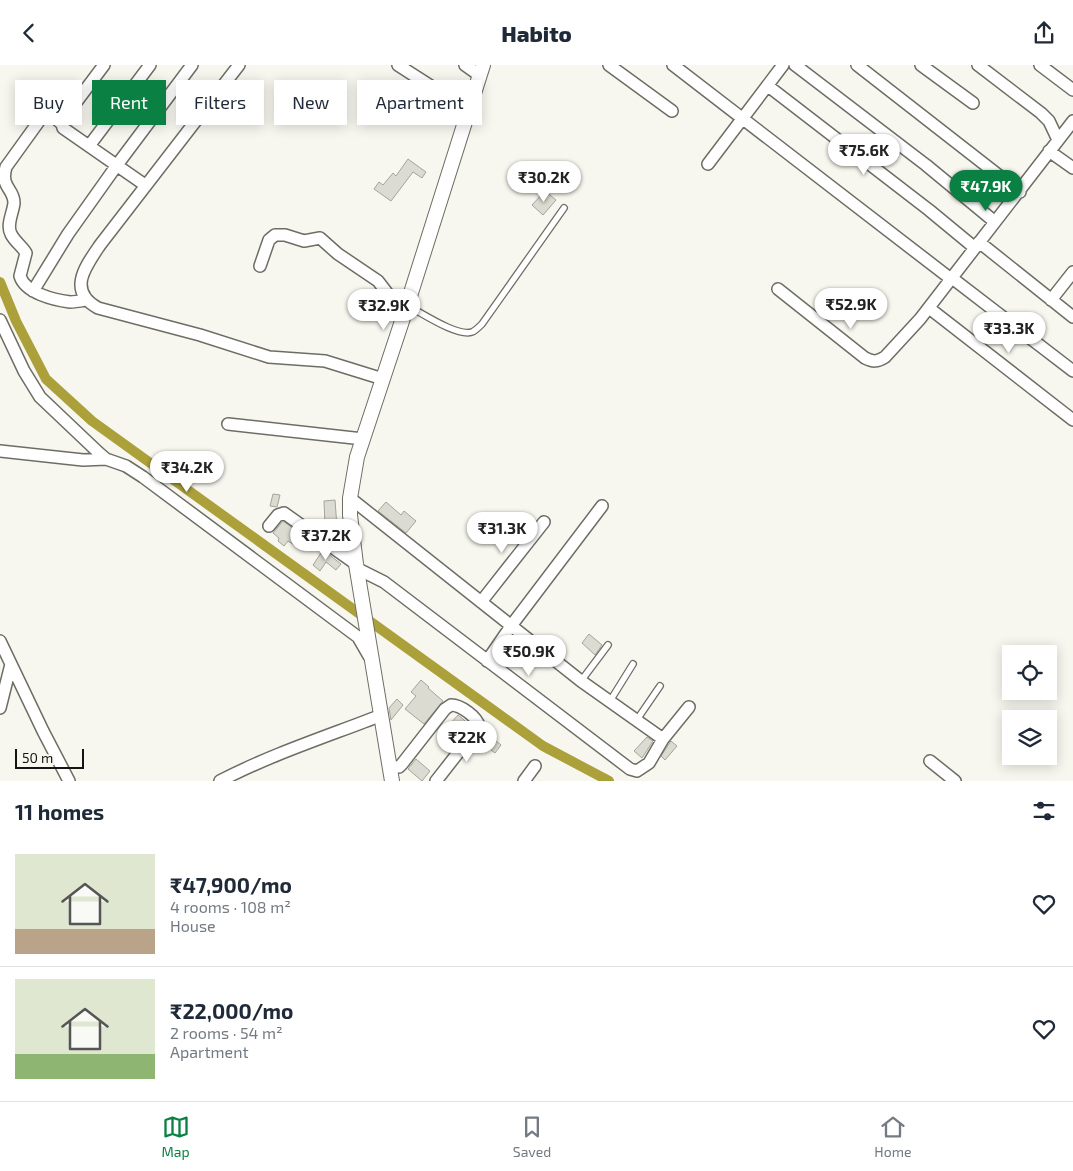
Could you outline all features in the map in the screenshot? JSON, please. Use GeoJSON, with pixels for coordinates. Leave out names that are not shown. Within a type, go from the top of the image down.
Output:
{"type":"FeatureCollection","features":[{"type":"Feature","properties":{"kind":"street"},"geometry":{"type":"LineString","coordinates":[[82,94],[104,65]]}},
{"type":"Feature","properties":{"kind":"street"},"geometry":{"type":"LineString","coordinates":[[89,146],[150,65]]}},
{"type":"Feature","properties":{"kind":"street"},"geometry":{"type":"LineString","coordinates":[[33,291],[62,243],[117,165],[192,65]]}},
{"type":"Feature","properties":{"kind":"street"},"geometry":{"type":"LineString","coordinates":[[239,65],[104,238],[86,268],[80,284],[80,291],[86,300],[98,308],[200,335],[269,357],[325,361],[383,379]]}},
{"type":"Feature","properties":{"kind":"street"},"geometry":{"type":"LineString","coordinates":[[398,65],[421,80]]}},
{"type":"Feature","properties":{"kind":"street"},"geometry":{"type":"LineString","coordinates":[[466,65],[481,70]]}},
{"type":"Feature","properties":{"kind":"street"},"geometry":{"type":"LineString","coordinates":[[609,65],[672,111]]}},
{"type":"Feature","properties":{"kind":"street"},"geometry":{"type":"LineString","coordinates":[[672,65],[1073,371]]}},
{"type":"Feature","properties":{"kind":"street"},"geometry":{"type":"LineString","coordinates":[[708,165],[783,65]]}},
{"type":"Feature","properties":{"kind":"street"},"geometry":{"type":"LineString","coordinates":[[795,65],[926,165],[995,222]]}},
{"type":"Feature","properties":{"kind":"street"},"geometry":{"type":"LineString","coordinates":[[857,65],[1020,192]]}},
{"type":"Feature","properties":{"kind":"street"},"geometry":{"type":"LineString","coordinates":[[921,65],[973,103]]}},
{"type":"Feature","properties":{"kind":"street"},"geometry":{"type":"LineString","coordinates":[[978,65],[1041,113],[1049,121],[1058,140]]}},
{"type":"Feature","properties":{"kind":"street"},"geometry":{"type":"LineString","coordinates":[[1040,65],[1073,90]]}},
{"type":"Feature","properties":{"kind":"street"},"geometry":{"type":"LineString","coordinates":[[768,86],[929,210],[1073,317]]}},
{"type":"Feature","properties":{"kind":"street"},"geometry":{"type":"LineString","coordinates":[[778,289],[864,358],[879,361],[885,357],[929,308],[1073,121]]}},
{"type":"Feature","properties":{"kind":"street"},"geometry":{"type":"LineString","coordinates":[[36,125],[9,162],[4,173],[4,183],[14,203],[10,225],[11,234],[26,253],[20,276],[21,281],[33,291],[70,302],[86,300]]}},
{"type":"Feature","properties":{"kind":"street"},"geometry":{"type":"LineString","coordinates":[[62,125],[68,132],[145,185]]}},
{"type":"Feature","properties":{"kind":"street"},"geometry":{"type":"LineString","coordinates":[[391,774],[357,566],[350,515],[350,498],[354,470],[363,439],[406,310],[464,125]]}},
{"type":"Feature","properties":{"kind":"street"},"geometry":{"type":"LineString","coordinates":[[1049,151],[1073,168]]}},
{"type":"Feature","properties":{"kind":"street"},"geometry":{"type":"LineString","coordinates":[[260,266],[269,240],[275,235],[285,235],[304,241],[320,238],[338,254],[378,281],[406,310]]}},
{"type":"Feature","properties":{"kind":"street"},"geometry":{"type":"LineString","coordinates":[[1051,300],[1073,271]]}},
{"type":"Feature","properties":{"kind":"street"},"geometry":{"type":"LineString","coordinates":[[929,308],[1073,420]]}},
{"type":"Feature","properties":{"kind":"street"},"geometry":{"type":"LineString","coordinates":[[0,320],[24,371],[40,397],[106,459]]}},
{"type":"Feature","properties":{"kind":"street"},"geometry":{"type":"LineString","coordinates":[[228,423],[363,439]]}},
{"type":"Feature","properties":{"kind":"street"},"geometry":{"type":"LineString","coordinates":[[0,451],[84,460],[106,459],[126,466],[358,637],[372,662]]}},
{"type":"Feature","properties":{"kind":"street"},"geometry":{"type":"LineString","coordinates":[[350,498],[581,681],[663,739]]}},
{"type":"Feature","properties":{"kind":"street"},"geometry":{"type":"LineString","coordinates":[[487,661],[511,626],[602,506]]}},
{"type":"Feature","properties":{"kind":"street"},"geometry":{"type":"LineString","coordinates":[[269,525],[278,515],[284,513],[357,566],[384,582],[630,769],[637,771],[649,763],[663,739],[689,707]]}},
{"type":"Feature","properties":{"kind":"street"},"geometry":{"type":"LineString","coordinates":[[481,602],[544,522]]}},
{"type":"Feature","properties":{"kind":"street"},"geometry":{"type":"LineString","coordinates":[[0,641],[69,781]]}},
{"type":"Feature","properties":{"kind":"street"},"geometry":{"type":"LineString","coordinates":[[0,708],[11,664]]}},
{"type":"Feature","properties":{"kind":"street"},"geometry":{"type":"LineString","coordinates":[[391,774],[402,765],[448,706],[457,705],[476,720],[479,726],[436,781]]}},
{"type":"Feature","properties":{"kind":"street"},"geometry":{"type":"LineString","coordinates":[[220,781],[311,741],[382,715]]}},
{"type":"Feature","properties":{"kind":"street"},"geometry":{"type":"LineString","coordinates":[[930,761],[955,781]]}},
{"type":"Feature","properties":{"kind":"street"},"geometry":{"type":"LineString","coordinates":[[524,781],[535,766]]}},
{"type":"Feature","properties":{"kind":"lane"},"geometry":{"type":"LineString","coordinates":[[406,310],[453,330],[464,333],[473,332],[482,324],[564,208]]}},
{"type":"Feature","properties":{"kind":"lane"},"geometry":{"type":"LineString","coordinates":[[581,681],[608,645]]}},
{"type":"Feature","properties":{"kind":"lane"},"geometry":{"type":"LineString","coordinates":[[610,701],[632,664]]}},
{"type":"Feature","properties":{"kind":"lane"},"geometry":{"type":"LineString","coordinates":[[636,721],[660,686]]}},
{"type":"Feature","properties":{"kind":"building"},"geometry":{"type":"Polygon","coordinates":[[[875,137],[882,143],[876,150],[869,144],[875,137]]]}},
{"type":"Feature","properties":{"kind":"building"},"geometry":{"type":"Polygon","coordinates":[[[408,159],[426,172],[422,178],[413,172],[391,201],[374,189],[379,182],[383,185],[393,173],[396,176],[408,159]]]}},
{"type":"Feature","properties":{"kind":"building"},"geometry":{"type":"Polygon","coordinates":[[[545,191],[556,200],[543,215],[532,205],[545,191]]]}},
{"type":"Feature","properties":{"kind":"building"},"geometry":{"type":"Polygon","coordinates":[[[273,494],[280,495],[277,507],[270,506],[273,494]]]}},
{"type":"Feature","properties":{"kind":"building"},"geometry":{"type":"Polygon","coordinates":[[[335,500],[337,527],[341,544],[330,536],[328,521],[325,524],[324,501],[335,500]]]}},
{"type":"Feature","properties":{"kind":"building"},"geometry":{"type":"Polygon","coordinates":[[[386,502],[401,515],[404,511],[416,521],[406,533],[378,511],[386,502]]]}},
{"type":"Feature","properties":{"kind":"building"},"geometry":{"type":"Polygon","coordinates":[[[283,521],[312,542],[304,551],[288,541],[284,546],[278,541],[279,538],[273,533],[283,521]]]}},
{"type":"Feature","properties":{"kind":"building"},"geometry":{"type":"Polygon","coordinates":[[[323,550],[341,564],[336,570],[326,562],[320,571],[313,565],[323,550]]]}},
{"type":"Feature","properties":{"kind":"building"},"geometry":{"type":"Polygon","coordinates":[[[589,634],[602,645],[595,655],[582,643],[589,634]]]}},
{"type":"Feature","properties":{"kind":"building"},"geometry":{"type":"Polygon","coordinates":[[[421,680],[443,701],[424,724],[405,709],[416,696],[411,692],[421,680]]]}},
{"type":"Feature","properties":{"kind":"building"},"geometry":{"type":"Polygon","coordinates":[[[397,699],[403,705],[391,720],[389,708],[397,699]]]}},
{"type":"Feature","properties":{"kind":"building"},"geometry":{"type":"Polygon","coordinates":[[[458,715],[470,725],[463,735],[450,724],[458,715]]]}},
{"type":"Feature","properties":{"kind":"building"},"geometry":{"type":"Polygon","coordinates":[[[484,731],[501,745],[495,753],[478,740],[484,731]]]}},
{"type":"Feature","properties":{"kind":"building"},"geometry":{"type":"Polygon","coordinates":[[[647,737],[653,741],[642,758],[634,751],[647,737]]]}},
{"type":"Feature","properties":{"kind":"building"},"geometry":{"type":"Polygon","coordinates":[[[671,741],[677,746],[665,760],[661,756],[671,741]]]}},
{"type":"Feature","properties":{"kind":"building"},"geometry":{"type":"Polygon","coordinates":[[[416,759],[430,771],[422,781],[408,769],[416,759]]]}},
{"type":"Feature","properties":{"kind":"waterway"},"geometry":{"type":"LineString","coordinates":[[0,282],[16,321],[46,379],[92,421],[543,746],[609,781]]}}]}
